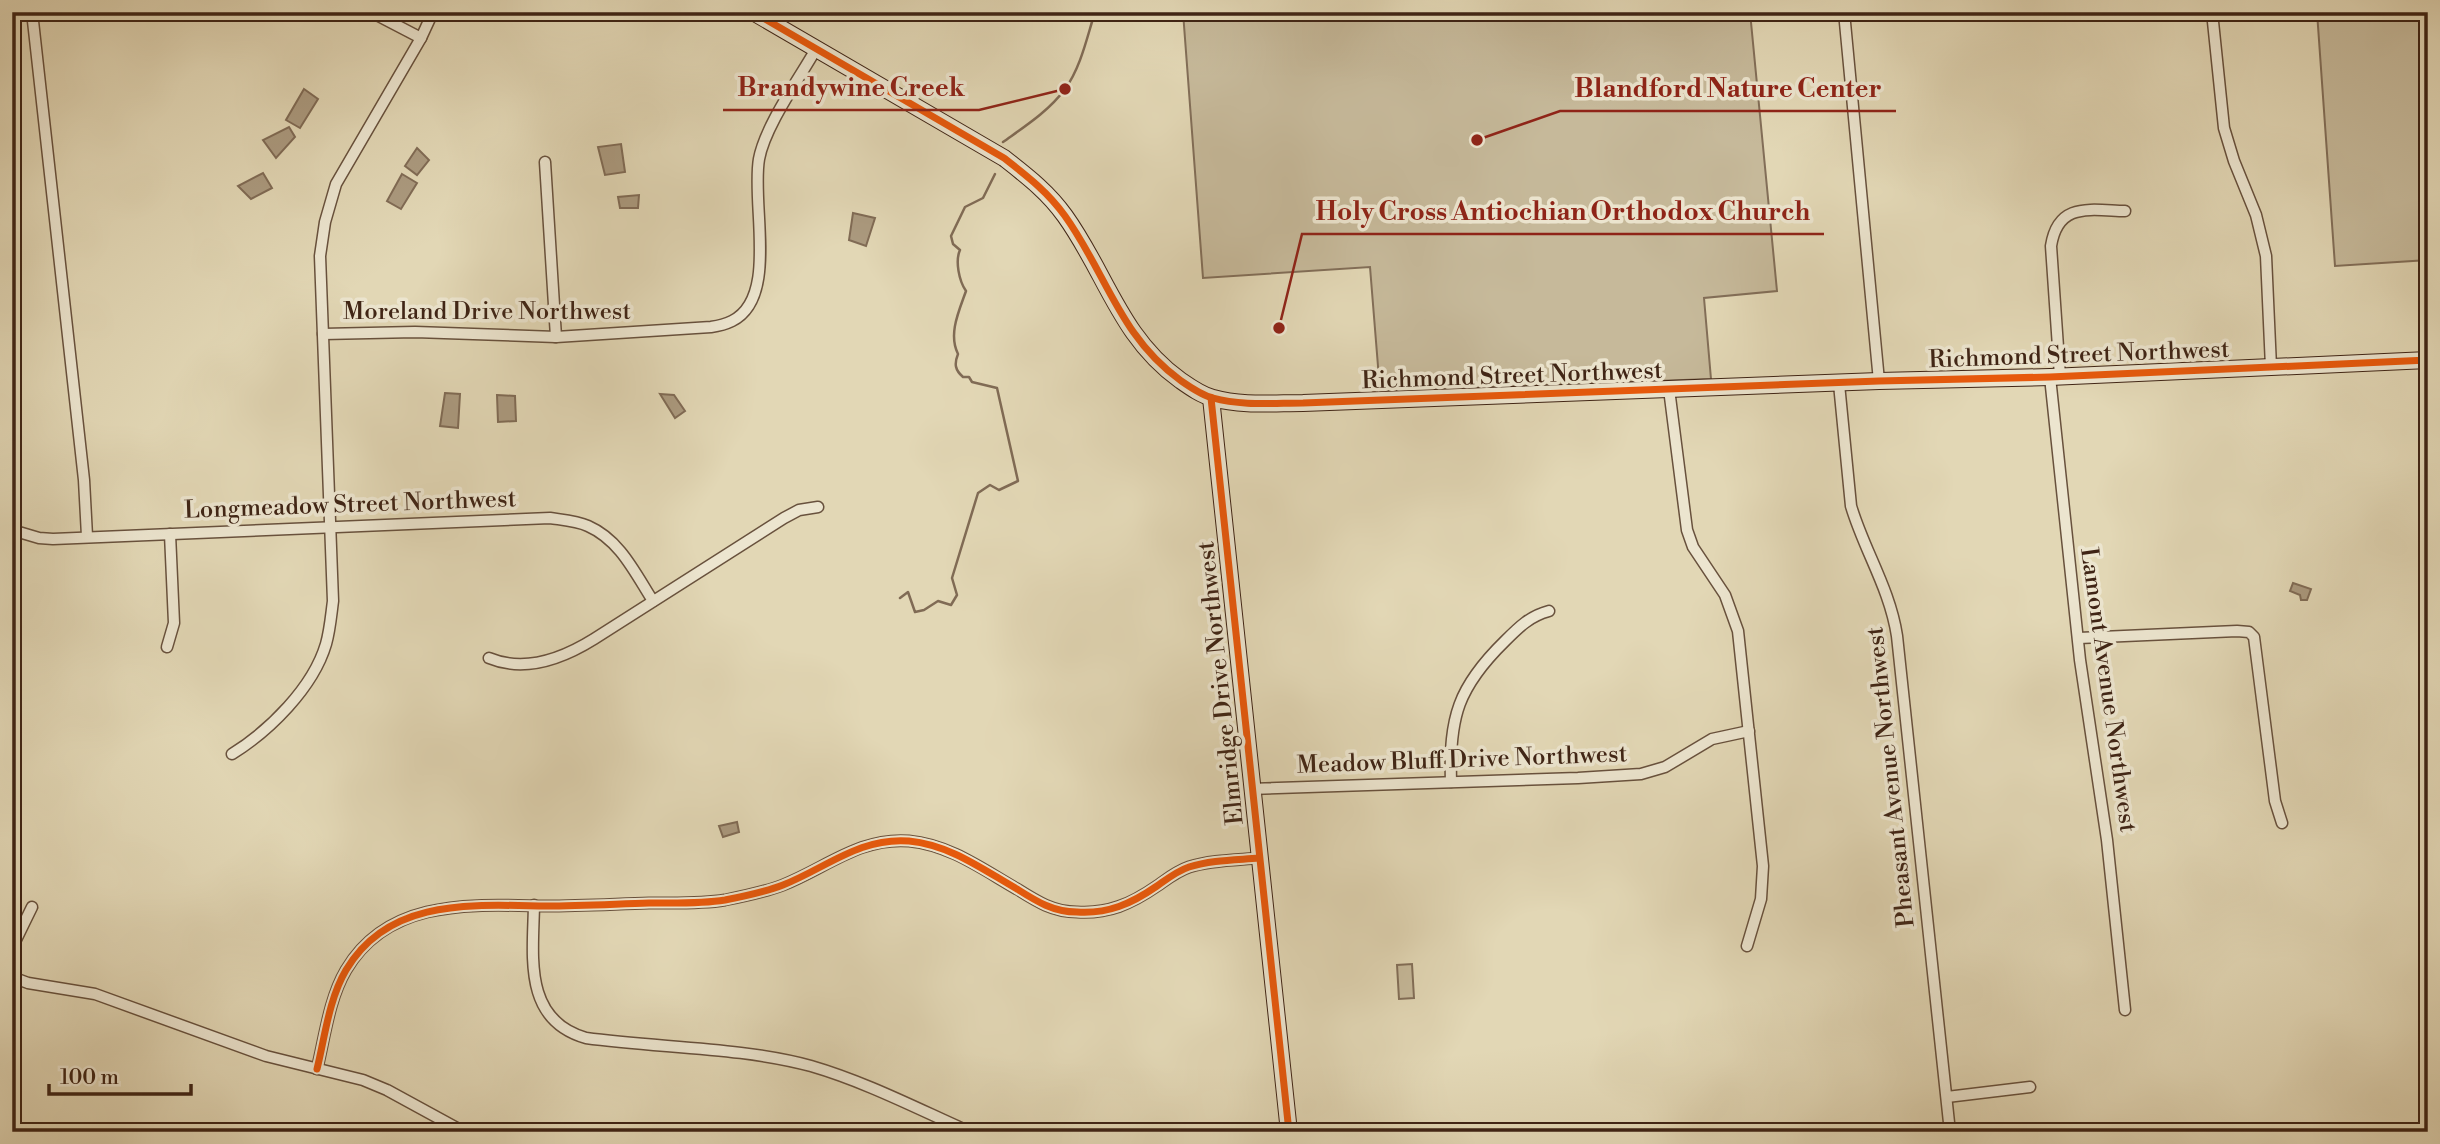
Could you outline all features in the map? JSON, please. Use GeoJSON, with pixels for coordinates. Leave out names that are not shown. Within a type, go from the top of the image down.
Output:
{"type":"FeatureCollection","features":[{"type":"Feature","properties":{"kind":"street"},"geometry":{"type":"LineString","coordinates":[[32,12],[84,480],[87,536]]}},
{"type":"Feature","properties":{"kind":"street"},"geometry":{"type":"LineString","coordinates":[[371,12],[421,38]]}},
{"type":"Feature","properties":{"kind":"street"},"geometry":{"type":"LineString","coordinates":[[232,754],[258,737],[281,713],[310,678],[324,650],[333,601],[320,256],[325,222],[336,184],[421,38],[433,12]]}},
{"type":"Feature","properties":{"kind":"street","name":"Richmond Street Northwest"},"geometry":{"type":"LineString","coordinates":[[752,12],[1004,159],[1036,182],[1052,198],[1073,227],[1138,341],[1167,370],[1211,398],[1234,402],[1303,403],[2055,377],[2428,360]]}},
{"type":"Feature","properties":{"kind":"street"},"geometry":{"type":"LineString","coordinates":[[1844,12],[1879,381]]}},
{"type":"Feature","properties":{"kind":"street"},"geometry":{"type":"LineString","coordinates":[[2212,12],[2224,128],[2256,215],[2266,256],[2271,367]]}},
{"type":"Feature","properties":{"kind":"street","name":"Moreland Drive Northwest"},"geometry":{"type":"LineString","coordinates":[[323,334],[415,332],[556,337],[711,327],[732,321],[746,310],[755,297],[760,272],[757,186],[759,158],[780,113],[816,49]]}},
{"type":"Feature","properties":{"kind":"street"},"geometry":{"type":"LineString","coordinates":[[545,162],[556,337]]}},
{"type":"Feature","properties":{"kind":"street","name":"Lamont Avenue Northwest"},"geometry":{"type":"LineString","coordinates":[[2124,211],[2072,212],[2060,219],[2053,231],[2051,246],[2055,377],[2079,638],[2086,707],[2106,834],[2125,1010]]}},
{"type":"Feature","properties":{"kind":"street","name":"Pheasant Avenue Northwest"},"geometry":{"type":"LineString","coordinates":[[1839,384],[1851,506],[1856,524],[1893,610],[1897,636],[1951,1132]]}},
{"type":"Feature","properties":{"kind":"street"},"geometry":{"type":"LineString","coordinates":[[1669,389],[1684,518],[1693,547],[1726,596],[1736,622],[1763,878],[1761,899],[1747,946]]}},
{"type":"Feature","properties":{"kind":"street","name":"Elmridge Drive Northwest"},"geometry":{"type":"LineString","coordinates":[[1211,398],[1289,1132]]}},
{"type":"Feature","properties":{"kind":"street"},"geometry":{"type":"LineString","coordinates":[[489,658],[511,665],[527,665],[554,659],[583,646],[784,518],[799,510],[818,507]]}},
{"type":"Feature","properties":{"kind":"street","name":"Longmeadow Street Northwest"},"geometry":{"type":"LineString","coordinates":[[12,530],[39,538],[550,517],[584,524],[600,532],[623,553],[653,601]]}},
{"type":"Feature","properties":{"kind":"street"},"geometry":{"type":"LineString","coordinates":[[167,647],[174,623],[170,534]]}},
{"type":"Feature","properties":{"kind":"street"},"geometry":{"type":"LineString","coordinates":[[1451,782],[1450,745],[1454,720],[1465,689],[1484,662],[1521,625],[1538,614],[1549,611]]}},
{"type":"Feature","properties":{"kind":"street"},"geometry":{"type":"LineString","coordinates":[[2079,638],[2249,632],[2254,637],[2275,801],[2282,823]]}},
{"type":"Feature","properties":{"kind":"street","name":"Meadow Bluff Drive Northwest"},"geometry":{"type":"LineString","coordinates":[[1251,789],[1641,774],[1665,767],[1712,739],[1749,731]]}},
{"type":"Feature","properties":{"kind":"street"},"geometry":{"type":"LineString","coordinates":[[317,1069],[339,985],[359,953],[386,929],[410,917],[451,906],[725,900],[783,885],[843,853],[890,841],[922,843],[951,852],[1049,908],[1102,912],[1130,903],[1189,867],[1203,863],[1259,858]]}},
{"type":"Feature","properties":{"kind":"street"},"geometry":{"type":"LineString","coordinates":[[534,905],[534,972],[537,992],[549,1014],[565,1030],[586,1038],[739,1054],[809,1066],[858,1083],[970,1132]]}},
{"type":"Feature","properties":{"kind":"street"},"geometry":{"type":"LineString","coordinates":[[12,948],[32,907]]}},
{"type":"Feature","properties":{"kind":"street"},"geometry":{"type":"LineString","coordinates":[[12,977],[28,983],[95,993],[266,1056],[377,1085],[464,1132]]}},
{"type":"Feature","properties":{"kind":"street"},"geometry":{"type":"LineString","coordinates":[[1947,1097],[2030,1087]]}},
{"type":"Feature","properties":{"kind":"shaded area"},"geometry":{"type":"Polygon","coordinates":[[[1183,12],[1750,12],[1777,291],[1704,298],[1711,379],[1380,391],[1370,267],[1203,278],[1183,12]]]}},
{"type":"Feature","properties":{"kind":"shaded area"},"geometry":{"type":"Polygon","coordinates":[[[2317,12],[2428,12],[2428,260],[2335,266],[2317,12]]]}},
{"type":"Feature","properties":{"kind":"shaded area"},"geometry":{"type":"Polygon","coordinates":[[[304,89],[318,99],[300,128],[286,120],[304,89]]]}},
{"type":"Feature","properties":{"kind":"shaded area"},"geometry":{"type":"Polygon","coordinates":[[[289,127],[295,137],[276,158],[263,140],[289,127]]]}},
{"type":"Feature","properties":{"kind":"shaded area"},"geometry":{"type":"Polygon","coordinates":[[[621,144],[625,172],[605,175],[598,147],[621,144]]]}},
{"type":"Feature","properties":{"kind":"shaded area"},"geometry":{"type":"Polygon","coordinates":[[[417,148],[429,160],[417,175],[405,166],[417,148]]]}},
{"type":"Feature","properties":{"kind":"shaded area"},"geometry":{"type":"Polygon","coordinates":[[[263,173],[272,188],[251,199],[238,186],[263,173]]]}},
{"type":"Feature","properties":{"kind":"shaded area"},"geometry":{"type":"Polygon","coordinates":[[[402,174],[417,183],[401,209],[387,201],[402,174]]]}},
{"type":"Feature","properties":{"kind":"shaded area"},"geometry":{"type":"Polygon","coordinates":[[[639,195],[638,208],[620,208],[618,197],[639,195]]]}},
{"type":"Feature","properties":{"kind":"shaded area"},"geometry":{"type":"Polygon","coordinates":[[[853,213],[875,218],[866,246],[849,240],[853,213]]]}},
{"type":"Feature","properties":{"kind":"shaded area"},"geometry":{"type":"Polygon","coordinates":[[[445,393],[460,394],[458,428],[440,426],[445,393]]]}},
{"type":"Feature","properties":{"kind":"shaded area"},"geometry":{"type":"Polygon","coordinates":[[[660,394],[674,395],[685,411],[675,418],[660,394]]]}},
{"type":"Feature","properties":{"kind":"shaded area"},"geometry":{"type":"Polygon","coordinates":[[[497,395],[515,396],[516,421],[498,422],[497,395]]]}},
{"type":"Feature","properties":{"kind":"shaded area"},"geometry":{"type":"Polygon","coordinates":[[[2293,583],[2311,589],[2307,600],[2301,600],[2300,595],[2290,591],[2293,583]]]}},
{"type":"Feature","properties":{"kind":"shaded area"},"geometry":{"type":"Polygon","coordinates":[[[737,822],[739,832],[723,837],[719,826],[737,822]]]}},
{"type":"Feature","properties":{"kind":"shaded area"},"geometry":{"type":"Polygon","coordinates":[[[1412,964],[1414,998],[1399,999],[1397,965],[1412,964]]]}},
{"type":"Feature","properties":{"kind":"waterway"},"geometry":{"type":"LineString","coordinates":[[1003,142],[1044,111],[1065,89],[1079,62],[1095,12]]}},
{"type":"Feature","properties":{"kind":"waterway"},"geometry":{"type":"LineString","coordinates":[[900,598],[908,592],[915,612],[938,601],[951,605],[957,595],[952,578],[978,493],[990,485],[999,490],[1018,481],[997,388],[963,377],[957,369],[958,354],[954,339],[958,314],[966,291],[958,271],[960,250],[953,244],[951,236],[965,207],[983,198],[995,174]]}},
{"type":"Feature","properties":{"kind":"cycle path"},"geometry":{"type":"LineString","coordinates":[[753,12],[1004,158],[1029,178],[1052,199],[1065,216],[1142,344],[1184,383],[1204,395],[1224,401],[1257,404],[1303,403],[2050,377],[2428,360]]}},
{"type":"Feature","properties":{"kind":"cycle path"},"geometry":{"type":"LineString","coordinates":[[1211,398],[1289,1132]]}},
{"type":"Feature","properties":{"kind":"cycle path"},"geometry":{"type":"LineString","coordinates":[[317,1069],[331,1005],[346,970],[364,946],[385,929],[409,917],[435,910],[490,905],[572,906],[725,900],[783,885],[859,849],[891,841],[909,841],[924,843],[952,853],[1045,905],[1068,912],[1088,912],[1128,903],[1189,867],[1259,858]]}},
{"type":"Feature","properties":{"kind":"place","name":"Brandywine Creek"},"geometry":{"type":"Point","coordinates":[1065,89]}},
{"type":"Feature","properties":{"kind":"place","name":"Blandford Nature Center"},"geometry":{"type":"Point","coordinates":[1477,140]}},
{"type":"Feature","properties":{"kind":"place","name":"Holy Cross Antiochian Orthodox Church"},"geometry":{"type":"Point","coordinates":[1279,328]}}]}
